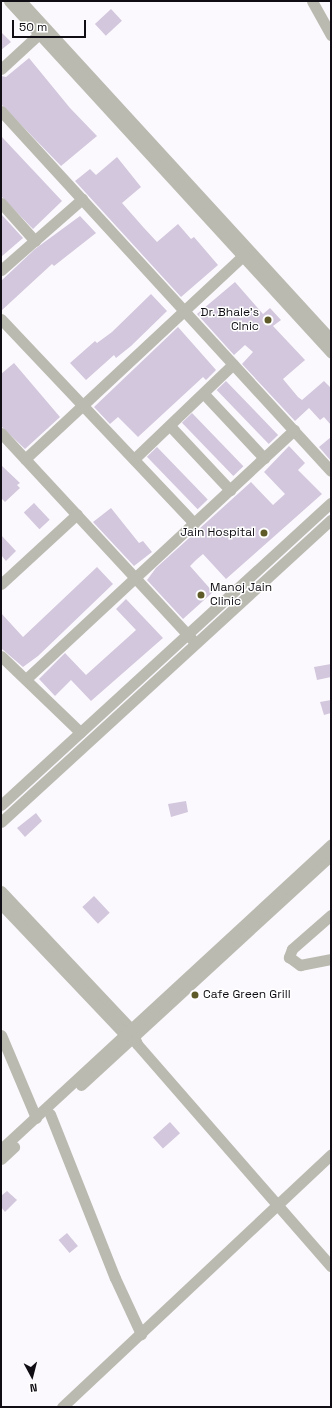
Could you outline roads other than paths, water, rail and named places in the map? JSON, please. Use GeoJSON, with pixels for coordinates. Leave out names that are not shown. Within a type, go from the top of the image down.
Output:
{"type":"FeatureCollection","features":[{"type":"Feature","properties":{"kind":"street"},"geometry":{"type":"LineString","coordinates":[[9,1],[246,253],[331,339]]}},
{"type":"Feature","properties":{"kind":"street"},"geometry":{"type":"LineString","coordinates":[[21,1],[246,253],[331,353]]}},
{"type":"Feature","properties":{"kind":"street"},"geometry":{"type":"LineString","coordinates":[[312,1],[331,35]]}},
{"type":"Feature","properties":{"kind":"street"},"geometry":{"type":"LineString","coordinates":[[1,69],[39,34]]}},
{"type":"Feature","properties":{"kind":"street"},"geometry":{"type":"LineString","coordinates":[[1,111],[331,471]]}},
{"type":"Feature","properties":{"kind":"street"},"geometry":{"type":"LineString","coordinates":[[1,270],[82,199]]}},
{"type":"Feature","properties":{"kind":"street"},"geometry":{"type":"LineString","coordinates":[[1,203],[35,241]]}},
{"type":"Feature","properties":{"kind":"street"},"geometry":{"type":"LineString","coordinates":[[25,459],[246,253]]}},
{"type":"Feature","properties":{"kind":"street"},"geometry":{"type":"LineString","coordinates":[[1,319],[194,523]]}},
{"type":"Feature","properties":{"kind":"street"},"geometry":{"type":"LineString","coordinates":[[134,459],[234,364]]}},
{"type":"Feature","properties":{"kind":"street"},"geometry":{"type":"LineString","coordinates":[[204,394],[264,458]]}},
{"type":"Feature","properties":{"kind":"street"},"geometry":{"type":"LineString","coordinates":[[170,426],[230,490]]}},
{"type":"Feature","properties":{"kind":"street"},"geometry":{"type":"LineString","coordinates":[[26,679],[294,430]]}},
{"type":"Feature","properties":{"kind":"street"},"geometry":{"type":"LineString","coordinates":[[1,433],[196,643]]}},
{"type":"Feature","properties":{"kind":"street"},"geometry":{"type":"LineString","coordinates":[[1,805],[331,503]]}},
{"type":"Feature","properties":{"kind":"street"},"geometry":{"type":"LineString","coordinates":[[1,584],[77,514]]}},
{"type":"Feature","properties":{"kind":"street"},"geometry":{"type":"LineString","coordinates":[[1,822],[331,520]]}},
{"type":"Feature","properties":{"kind":"street"},"geometry":{"type":"LineString","coordinates":[[1,656],[80,732]]}},
{"type":"Feature","properties":{"kind":"street"},"geometry":{"type":"LineString","coordinates":[[43,766],[51,776]]}},
{"type":"Feature","properties":{"kind":"street"},"geometry":{"type":"LineString","coordinates":[[1,1159],[131,1037],[331,844]]}},
{"type":"Feature","properties":{"kind":"street"},"geometry":{"type":"LineString","coordinates":[[1,1149],[131,1037],[331,855]]}},
{"type":"Feature","properties":{"kind":"street"},"geometry":{"type":"LineString","coordinates":[[1,890],[331,1266]]}},
{"type":"Feature","properties":{"kind":"street"},"geometry":{"type":"LineString","coordinates":[[1,904],[131,1037]]}},
{"type":"Feature","properties":{"kind":"street"},"geometry":{"type":"LineString","coordinates":[[331,915],[292,949],[289,957],[300,965],[331,959]]}},
{"type":"Feature","properties":{"kind":"street"},"geometry":{"type":"LineString","coordinates":[[1,1035],[36,1118]]}},
{"type":"Feature","properties":{"kind":"street"},"geometry":{"type":"LineString","coordinates":[[50,1114],[115,1278],[141,1334]]}},
{"type":"Feature","properties":{"kind":"street"},"geometry":{"type":"LineString","coordinates":[[62,1407],[331,1154]]}},
{"type":"Feature","properties":{"kind":"place","name":"Dr. Bhale's Clnic"},"geometry":{"type":"Point","coordinates":[268,320]}},
{"type":"Feature","properties":{"kind":"place","name":"Jain Hospital"},"geometry":{"type":"Point","coordinates":[264,533]}},
{"type":"Feature","properties":{"kind":"place","name":"Manoj Jain Clinic"},"geometry":{"type":"Point","coordinates":[201,595]}},
{"type":"Feature","properties":{"kind":"place","name":"Cafe Green Grill"},"geometry":{"type":"Point","coordinates":[195,995]}}]}
